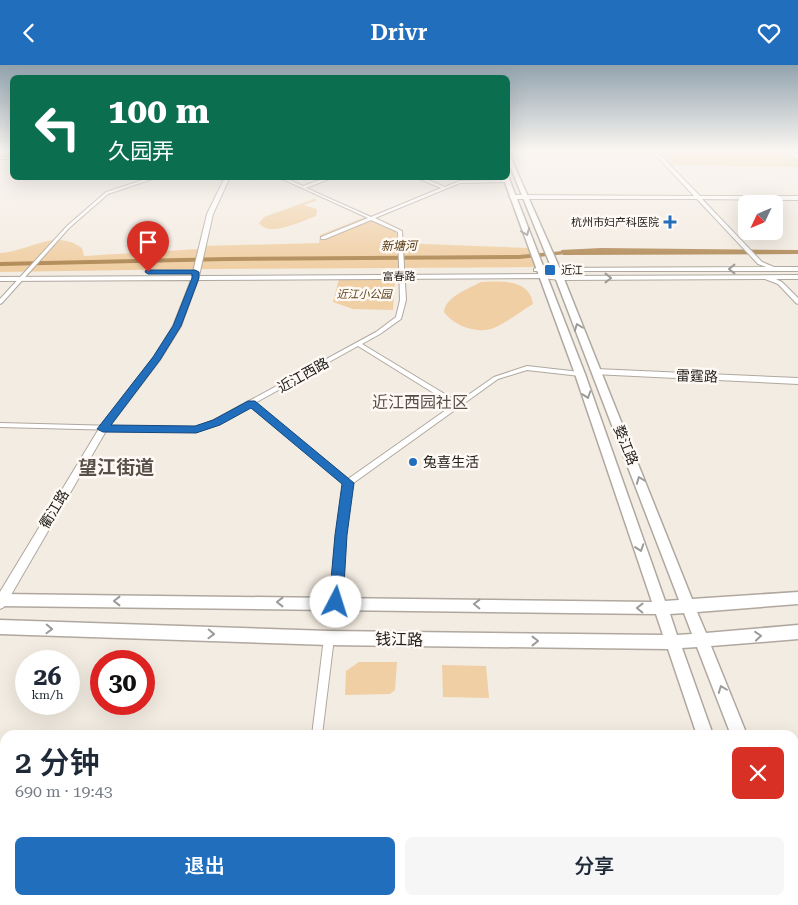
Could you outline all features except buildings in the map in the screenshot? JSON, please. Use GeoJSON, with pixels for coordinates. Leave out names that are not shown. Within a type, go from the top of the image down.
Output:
{"type":"FeatureCollection","features":[{"type":"Feature","properties":{"kind":"main road","name":"婺江路"},"geometry":{"type":"LineString","coordinates":[[510,190],[580,374],[703,730]]}},
{"type":"Feature","properties":{"kind":"main road","name":"婺江路"},"geometry":{"type":"LineString","coordinates":[[523,190],[639,477],[688,608],[703,641],[737,730]]}},
{"type":"Feature","properties":{"kind":"main road"},"geometry":{"type":"LineString","coordinates":[[1,601],[336,602],[688,608],[798,598]]}},
{"type":"Feature","properties":{"kind":"main road","name":"钱江路"},"geometry":{"type":"LineString","coordinates":[[0,627],[329,638],[674,642],[798,632]]}},
{"type":"Feature","properties":{"kind":"street"},"geometry":{"type":"LineString","coordinates":[[0,302],[68,227],[106,193],[115,190]]}},
{"type":"Feature","properties":{"kind":"street","name":"衢江路"},"geometry":{"type":"LineString","coordinates":[[1,601],[44,525],[103,429],[157,358],[177,326],[195,275],[210,214],[222,190]]}},
{"type":"Feature","properties":{"kind":"street"},"geometry":{"type":"LineString","coordinates":[[307,190],[400,231],[401,274]]}},
{"type":"Feature","properties":{"kind":"street"},"geometry":{"type":"LineString","coordinates":[[323,238],[440,190]]}},
{"type":"Feature","properties":{"kind":"street"},"geometry":{"type":"LineString","coordinates":[[691,190],[759,264]]}},
{"type":"Feature","properties":{"kind":"street"},"geometry":{"type":"LineString","coordinates":[[512,197],[696,196],[798,198]]}},
{"type":"Feature","properties":{"kind":"street","name":"富春路"},"geometry":{"type":"LineString","coordinates":[[0,274],[23,276],[542,273],[556,269],[759,264],[774,269],[798,269]]}},
{"type":"Feature","properties":{"kind":"street","name":"富春路"},"geometry":{"type":"LineString","coordinates":[[542,273],[560,278],[765,277],[781,280]]}},
{"type":"Feature","properties":{"kind":"street","name":"近江西路"},"geometry":{"type":"LineString","coordinates":[[0,425],[196,430],[216,422],[378,333],[399,318],[403,300],[401,274]]}},
{"type":"Feature","properties":{"kind":"street","name":"富春路"},"geometry":{"type":"LineString","coordinates":[[0,279],[23,276]]}},
{"type":"Feature","properties":{"kind":"street"},"geometry":{"type":"LineString","coordinates":[[798,277],[781,280],[798,302]]}},
{"type":"Feature","properties":{"kind":"street"},"geometry":{"type":"LineString","coordinates":[[358,344],[458,405]]}},
{"type":"Feature","properties":{"kind":"street"},"geometry":{"type":"LineString","coordinates":[[336,602],[341,535],[348,483],[496,378],[527,368],[580,374]]}},
{"type":"Feature","properties":{"kind":"street","name":"雷霆路"},"geometry":{"type":"LineString","coordinates":[[596,372],[798,381]]}},
{"type":"Feature","properties":{"kind":"street"},"geometry":{"type":"LineString","coordinates":[[251,403],[348,483]]}},
{"type":"Feature","properties":{"kind":"street"},"geometry":{"type":"LineString","coordinates":[[318,730],[329,638]]}},
{"type":"Feature","properties":{"kind":"green space"},"geometry":{"type":"Polygon","coordinates":[[[314,199],[317,200],[304,205],[317,209],[316,216],[278,229],[270,229],[259,223],[264,217],[314,199]]]}},
{"type":"Feature","properties":{"kind":"green space"},"geometry":{"type":"Polygon","coordinates":[[[368,216],[396,229],[398,243],[529,248],[536,267],[0,272],[0,253],[11,252],[51,241],[71,242],[82,248],[84,256],[199,249],[200,246],[319,243],[320,235],[368,216]]]}},
{"type":"Feature","properties":{"kind":"green space","name":"近江小公园"},"geometry":{"type":"Polygon","coordinates":[[[339,279],[395,280],[393,310],[353,309],[333,302],[339,279]]]}},
{"type":"Feature","properties":{"kind":"green space"},"geometry":{"type":"Polygon","coordinates":[[[481,282],[513,283],[526,290],[531,296],[533,304],[506,322],[489,329],[475,330],[454,322],[444,312],[448,302],[458,294],[481,282]]]}},
{"type":"Feature","properties":{"kind":"green space"},"geometry":{"type":"Polygon","coordinates":[[[359,662],[397,662],[395,690],[390,694],[345,695],[346,671],[359,662]]]}},
{"type":"Feature","properties":{"kind":"green space"},"geometry":{"type":"Polygon","coordinates":[[[442,665],[486,666],[489,698],[443,697],[442,665]]]}},
{"type":"Feature","properties":{"kind":"shaded area"},"geometry":{"type":"Polygon","coordinates":[[[601,248],[798,250],[798,254],[563,255],[561,250],[601,248]]]}},
{"type":"Feature","properties":{"kind":"waterway","name":"新塘河"},"geometry":{"type":"LineString","coordinates":[[0,264],[227,259],[519,257],[574,252]]}},
{"type":"Feature","properties":{"kind":"place","name":"杭州市妇产科医院"},"geometry":{"type":"Point","coordinates":[670,222]}},
{"type":"Feature","properties":{"kind":"place","name":"近江"},"geometry":{"type":"Point","coordinates":[550,270]}},
{"type":"Feature","properties":{"kind":"place","name":"兔喜生活"},"geometry":{"type":"Point","coordinates":[413,462]}},
{"type":"Feature","properties":{"kind":"district","name":"近江西园社区"},"geometry":{"type":"Point","coordinates":[420,402]}},
{"type":"Feature","properties":{"kind":"district","name":"望江街道"},"geometry":{"type":"Point","coordinates":[116,467]}},
{"type":"Feature","properties":{"kind":"route"},"geometry":{"type":"LineString","coordinates":[[148,272],[195,272],[195,278],[177,326],[157,358],[103,429],[196,430],[216,422],[251,403],[348,483],[341,535],[336,602]]}}]}
